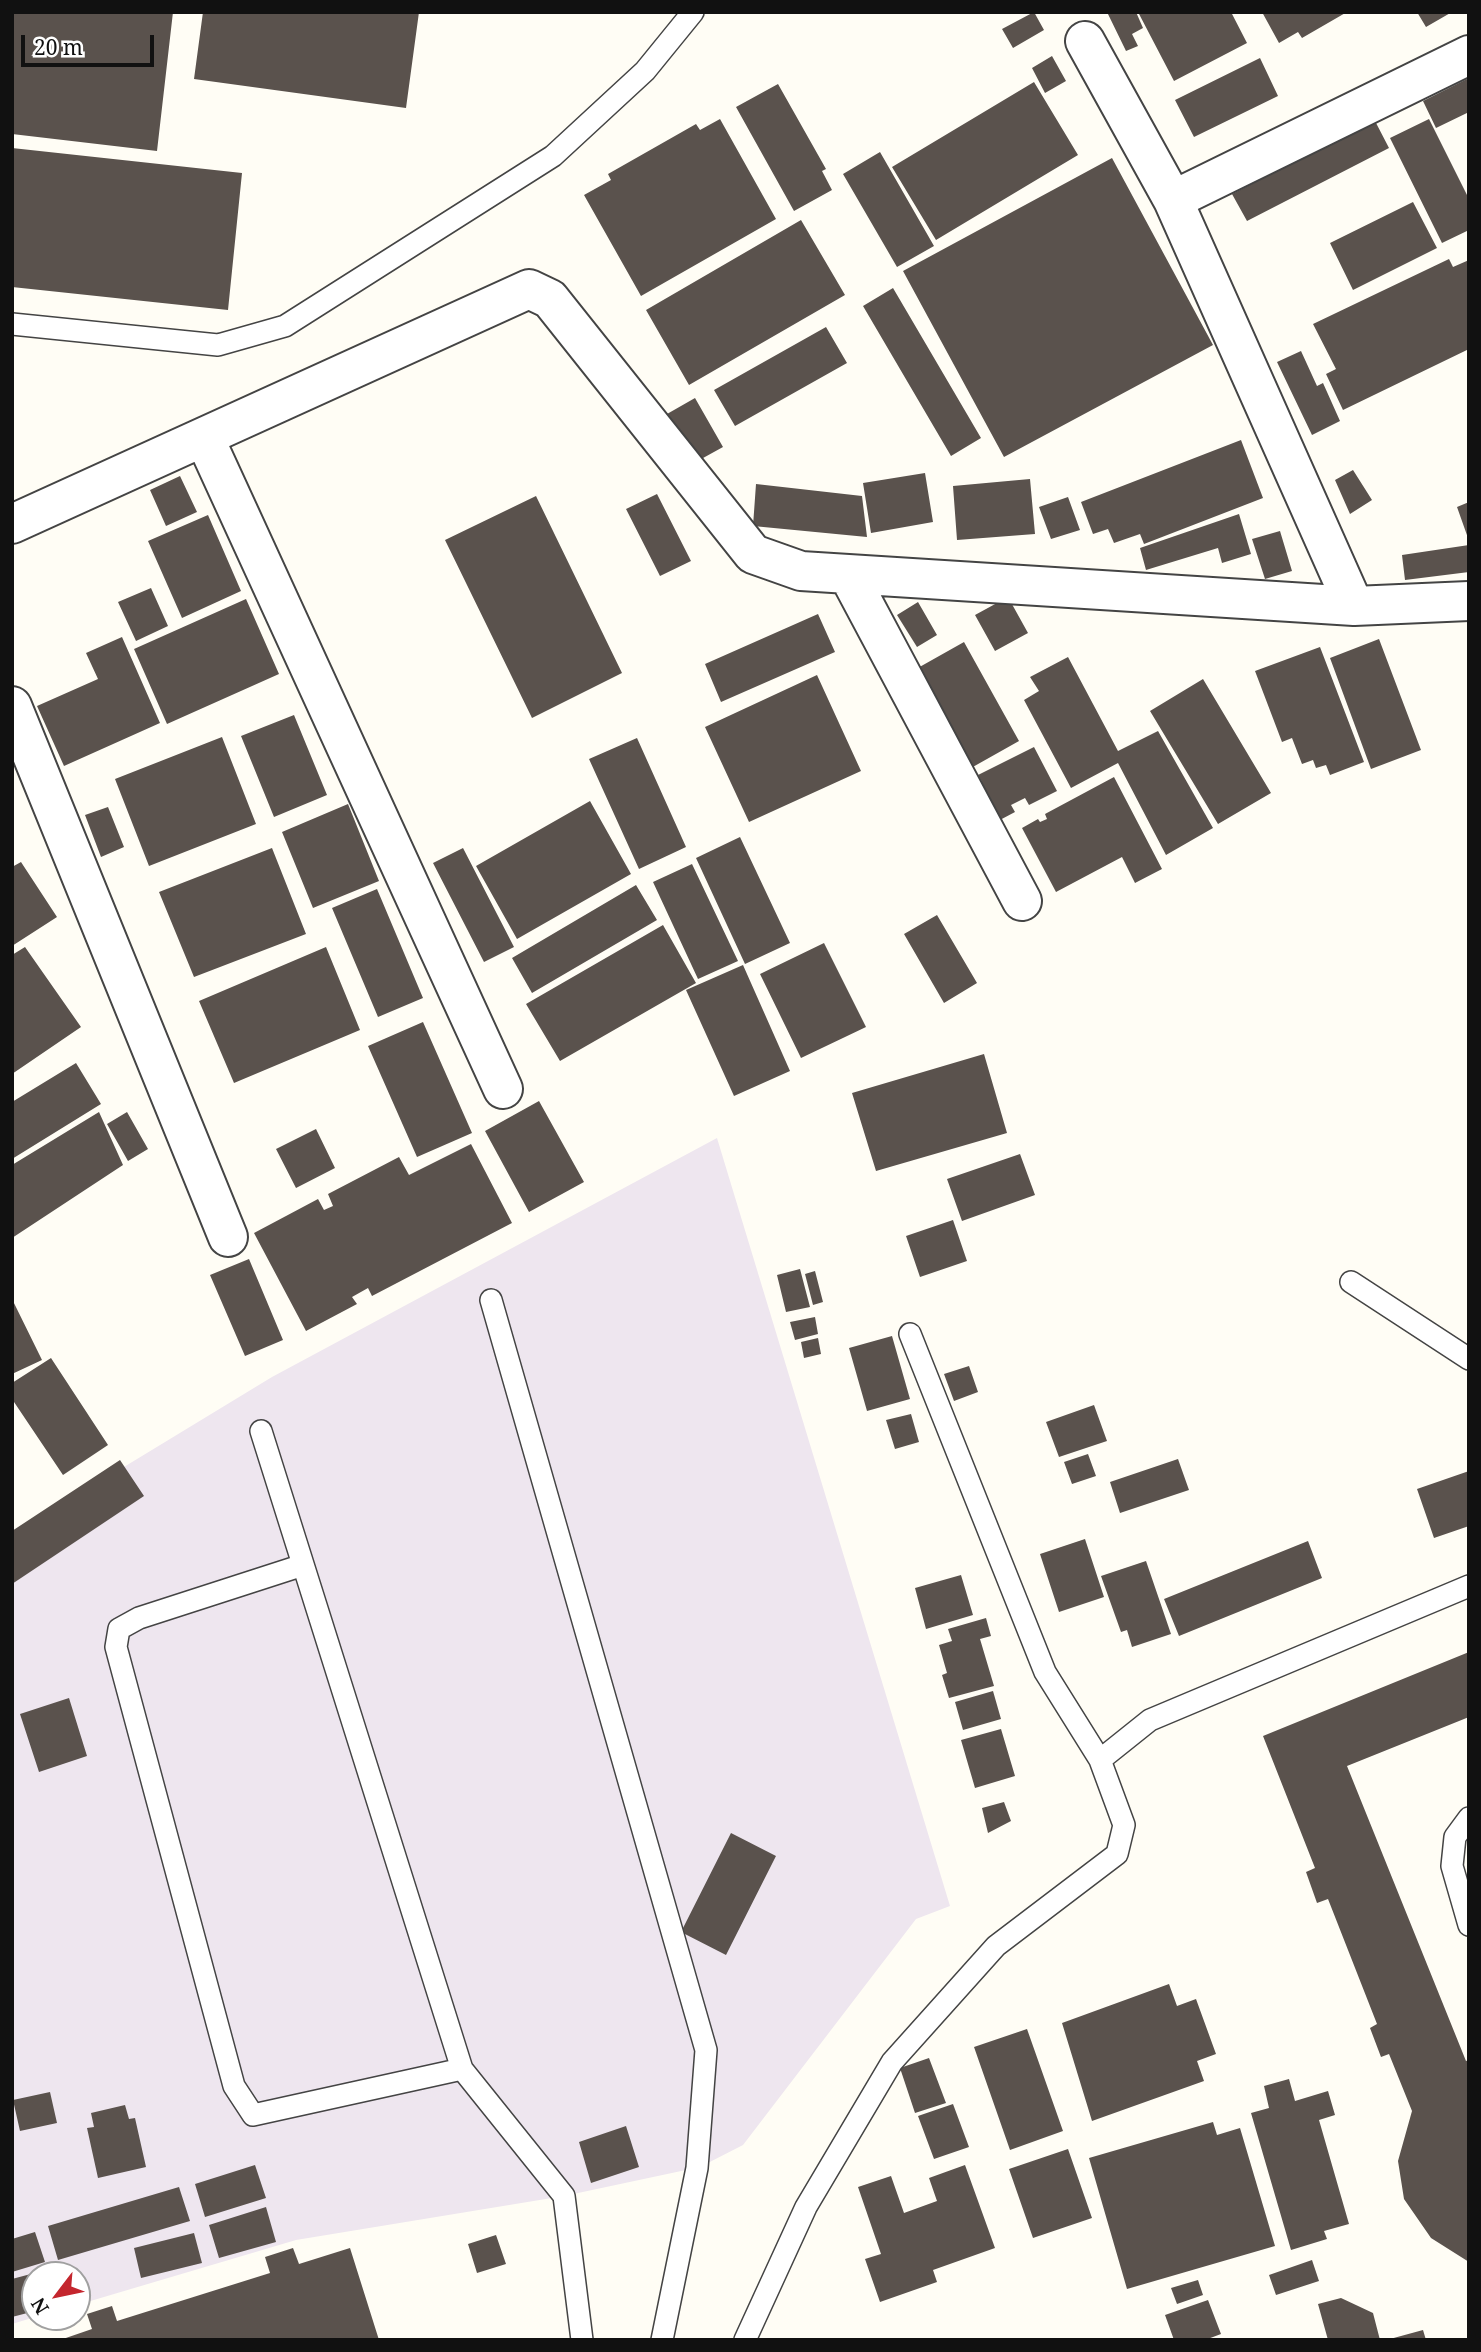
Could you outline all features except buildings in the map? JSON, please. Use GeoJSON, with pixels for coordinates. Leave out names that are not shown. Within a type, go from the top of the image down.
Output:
{"type":"FeatureCollection","features":[{"type":"Feature","properties":{"kind":"street"},"geometry":{"type":"LineString","coordinates":[[1085,41],[1173,200],[1354,606]]}},
{"type":"Feature","properties":{"kind":"street"},"geometry":{"type":"LineString","coordinates":[[1173,200],[1469,55]]}},
{"type":"Feature","properties":{"kind":"street"},"geometry":{"type":"LineString","coordinates":[[12,524],[529,289],[551,299],[753,554],[801,571],[1354,606],[1469,600]]}},
{"type":"Feature","properties":{"kind":"street"},"geometry":{"type":"LineString","coordinates":[[204,438],[503,1089]]}},
{"type":"Feature","properties":{"kind":"street"},"geometry":{"type":"LineString","coordinates":[[849,576],[1022,901]]}},
{"type":"Feature","properties":{"kind":"street"},"geometry":{"type":"LineString","coordinates":[[12,706],[228,1237]]}},
{"type":"Feature","properties":{"kind":"lane"},"geometry":{"type":"LineString","coordinates":[[12,324],[218,345],[285,326],[553,156],[645,71],[693,12]]}},
{"type":"Feature","properties":{"kind":"lane"},"geometry":{"type":"LineString","coordinates":[[1352,1282],[1469,1359]]}},
{"type":"Feature","properties":{"kind":"lane"},"geometry":{"type":"LineString","coordinates":[[491,1300],[706,2050],[697,2168],[662,2340]]}},
{"type":"Feature","properties":{"kind":"lane"},"geometry":{"type":"LineString","coordinates":[[745,2340],[806,2207],[892,2062],[996,1946],[1117,1854],[1124,1825],[1100,1760],[1045,1672],[910,1334]]}},
{"type":"Feature","properties":{"kind":"lane"},"geometry":{"type":"LineString","coordinates":[[261,1431],[462,2069],[564,2196],[582,2340]]}},
{"type":"Feature","properties":{"kind":"lane"},"geometry":{"type":"LineString","coordinates":[[303,1565],[139,1618],[119,1629],[117,1647],[234,2086],[253,2115],[462,2069]]}},
{"type":"Feature","properties":{"kind":"lane"},"geometry":{"type":"LineString","coordinates":[[1100,1760],[1150,1720],[1469,1586]]}},
{"type":"Feature","properties":{"kind":"lane"},"geometry":{"type":"LineString","coordinates":[[1469,1818],[1455,1837],[1452,1866],[1469,1926]]}},
{"type":"Feature","properties":{"kind":"shaded area"},"geometry":{"type":"Polygon","coordinates":[[[717,1138],[950,1906],[916,1919],[743,2145],[700,2167],[564,2196],[296,2240],[91,2301],[91,2261],[21,2261],[21,2321],[12,2324],[12,1535],[272,1377],[717,1138]]]}}]}
